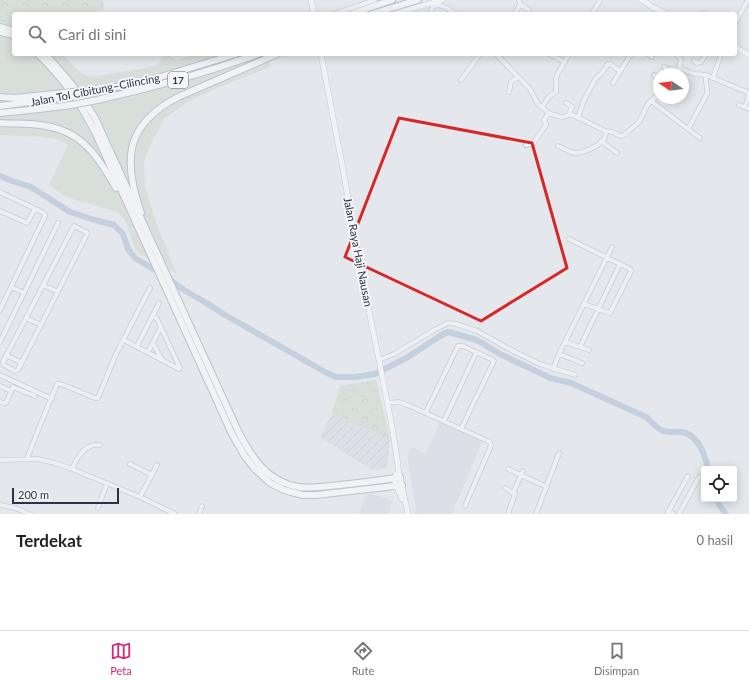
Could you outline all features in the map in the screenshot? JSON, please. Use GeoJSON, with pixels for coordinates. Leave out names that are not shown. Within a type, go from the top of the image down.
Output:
{"type":"FeatureCollection","features":[{"type":"Feature","properties":{"kind":"highway"},"geometry":{"type":"LineString","coordinates":[[358,12],[392,0]]}},
{"type":"Feature","properties":{"kind":"highway"},"geometry":{"type":"LineString","coordinates":[[379,12],[418,0]]}},
{"type":"Feature","properties":{"kind":"highway"},"geometry":{"type":"LineString","coordinates":[[0,27],[12,30]]}},
{"type":"Feature","properties":{"kind":"highway"},"geometry":{"type":"LineString","coordinates":[[0,32],[12,35]]}},
{"type":"Feature","properties":{"kind":"highway"},"geometry":{"type":"LineString","coordinates":[[40,56],[71,90],[83,109],[204,365],[249,452],[259,465],[275,478],[299,487],[310,488],[397,478]]}},
{"type":"Feature","properties":{"kind":"highway"},"geometry":{"type":"LineString","coordinates":[[47,56],[76,89],[94,118],[153,247],[232,434],[239,448],[254,468],[270,483],[296,494],[309,495],[399,485]]}},
{"type":"Feature","properties":{"kind":"highway","name":"Jalan Tol Cibitung–Cilincing"},"geometry":{"type":"LineString","coordinates":[[0,106],[74,96],[128,85],[158,78],[230,56]]}},
{"type":"Feature","properties":{"kind":"highway","name":"Jalan Tol Cibitung–Cilincing"},"geometry":{"type":"LineString","coordinates":[[0,114],[56,107],[123,94],[182,79],[252,56]]}},
{"type":"Feature","properties":{"kind":"highway"},"geometry":{"type":"LineString","coordinates":[[153,247],[136,198],[131,172],[132,150],[142,124],[162,106],[178,97],[272,56]]}},
{"type":"Feature","properties":{"kind":"highway"},"geometry":{"type":"LineString","coordinates":[[0,97],[14,98],[65,93],[158,78]]}},
{"type":"Feature","properties":{"kind":"highway"},"geometry":{"type":"LineString","coordinates":[[0,123],[50,126],[63,130],[79,139],[100,161],[135,221]]}},
{"type":"Feature","properties":{"kind":"main road"},"geometry":{"type":"LineString","coordinates":[[311,0],[314,12]]}},
{"type":"Feature","properties":{"kind":"main road"},"geometry":{"type":"LineString","coordinates":[[402,12],[431,5],[442,0]]}},
{"type":"Feature","properties":{"kind":"main road"},"geometry":{"type":"LineString","coordinates":[[641,0],[658,12]]}},
{"type":"Feature","properties":{"kind":"main road"},"geometry":{"type":"LineString","coordinates":[[737,49],[749,55]]}},
{"type":"Feature","properties":{"kind":"main road","name":"Jalan Raya Haji Nausan"},"geometry":{"type":"LineString","coordinates":[[321,56],[344,175],[358,261],[388,403],[397,462],[397,478],[407,514]]}},
{"type":"Feature","properties":{"kind":"street"},"geometry":{"type":"LineString","coordinates":[[340,12],[374,0]]}},
{"type":"Feature","properties":{"kind":"street"},"geometry":{"type":"LineString","coordinates":[[593,12],[600,0]]}},
{"type":"Feature","properties":{"kind":"street"},"geometry":{"type":"LineString","coordinates":[[737,19],[748,0]]}},
{"type":"Feature","properties":{"kind":"street"},"geometry":{"type":"LineString","coordinates":[[516,12],[519,2],[530,12]]}},
{"type":"Feature","properties":{"kind":"street"},"geometry":{"type":"LineString","coordinates":[[431,12],[431,5],[442,5],[453,12]]}},
{"type":"Feature","properties":{"kind":"street"},"geometry":{"type":"LineString","coordinates":[[462,80],[479,56]]}},
{"type":"Feature","properties":{"kind":"street"},"geometry":{"type":"LineString","coordinates":[[498,56],[530,89],[536,100],[549,113],[562,117],[567,116],[572,107],[566,104]]}},
{"type":"Feature","properties":{"kind":"street"},"geometry":{"type":"LineString","coordinates":[[553,56],[565,62]]}},
{"type":"Feature","properties":{"kind":"street"},"geometry":{"type":"LineString","coordinates":[[542,107],[551,95],[556,92],[557,75],[568,56]]}},
{"type":"Feature","properties":{"kind":"street"},"geometry":{"type":"LineString","coordinates":[[613,83],[630,56]]}},
{"type":"Feature","properties":{"kind":"street"},"geometry":{"type":"LineString","coordinates":[[678,56],[681,60],[679,68]]}},
{"type":"Feature","properties":{"kind":"street"},"geometry":{"type":"LineString","coordinates":[[694,61],[701,62],[705,56]]}},
{"type":"Feature","properties":{"kind":"street"},"geometry":{"type":"LineString","coordinates":[[713,78],[720,56]]}},
{"type":"Feature","properties":{"kind":"street"},"geometry":{"type":"LineString","coordinates":[[578,118],[584,100],[596,78],[608,64],[620,71]]}},
{"type":"Feature","properties":{"kind":"street"},"geometry":{"type":"LineString","coordinates":[[689,72],[713,78],[749,94],[747,108],[739,105]]}},
{"type":"Feature","properties":{"kind":"street"},"geometry":{"type":"LineString","coordinates":[[688,129],[707,94],[706,76]]}},
{"type":"Feature","properties":{"kind":"street"},"geometry":{"type":"LineString","coordinates":[[509,92],[511,83],[518,77]]}},
{"type":"Feature","properties":{"kind":"street"},"geometry":{"type":"LineString","coordinates":[[569,114],[605,131],[613,132],[620,136],[624,135],[639,122],[651,101],[700,138]]}},
{"type":"Feature","properties":{"kind":"street"},"geometry":{"type":"LineString","coordinates":[[526,145],[532,145],[546,125],[544,120],[549,113]]}},
{"type":"Feature","properties":{"kind":"street"},"geometry":{"type":"LineString","coordinates":[[558,146],[580,153],[590,150],[604,139],[606,136],[605,131]]}},
{"type":"Feature","properties":{"kind":"street"},"geometry":{"type":"LineString","coordinates":[[601,141],[617,153]]}},
{"type":"Feature","properties":{"kind":"street"},"geometry":{"type":"LineString","coordinates":[[0,192],[44,213],[45,216],[0,310]]}},
{"type":"Feature","properties":{"kind":"street"},"geometry":{"type":"LineString","coordinates":[[0,211],[27,223],[35,209]]}},
{"type":"Feature","properties":{"kind":"street"},"geometry":{"type":"LineString","coordinates":[[0,342],[58,223]]}},
{"type":"Feature","properties":{"kind":"street"},"geometry":{"type":"LineString","coordinates":[[75,226],[86,232],[87,234],[58,292],[17,370],[15,371],[3,364],[43,285],[73,227],[75,226]]}},
{"type":"Feature","properties":{"kind":"street"},"geometry":{"type":"LineString","coordinates":[[569,239],[630,269],[631,271],[611,312],[609,313],[597,310],[584,304]]}},
{"type":"Feature","properties":{"kind":"street"},"geometry":{"type":"LineString","coordinates":[[553,369],[612,247]]}},
{"type":"Feature","properties":{"kind":"street"},"geometry":{"type":"LineString","coordinates":[[580,347],[620,264]]}},
{"type":"Feature","properties":{"kind":"street"},"geometry":{"type":"LineString","coordinates":[[43,285],[58,292]]}},
{"type":"Feature","properties":{"kind":"street"},"geometry":{"type":"LineString","coordinates":[[11,287],[24,293]]}},
{"type":"Feature","properties":{"kind":"street"},"geometry":{"type":"LineString","coordinates":[[27,459],[32,443],[57,385],[59,384],[98,398],[116,354],[150,288]]}},
{"type":"Feature","properties":{"kind":"street"},"geometry":{"type":"LineString","coordinates":[[137,346],[154,315],[158,303]]}},
{"type":"Feature","properties":{"kind":"street"},"geometry":{"type":"LineString","coordinates":[[124,340],[179,369],[180,368],[154,315]]}},
{"type":"Feature","properties":{"kind":"street"},"geometry":{"type":"LineString","coordinates":[[26,318],[40,325]]}},
{"type":"Feature","properties":{"kind":"street"},"geometry":{"type":"LineString","coordinates":[[380,361],[448,323],[477,331],[540,364],[575,375]]}},
{"type":"Feature","properties":{"kind":"street"},"geometry":{"type":"LineString","coordinates":[[148,352],[161,327]]}},
{"type":"Feature","properties":{"kind":"street"},"geometry":{"type":"LineString","coordinates":[[565,342],[589,350]]}},
{"type":"Feature","properties":{"kind":"street"},"geometry":{"type":"LineString","coordinates":[[153,343],[162,359]]}},
{"type":"Feature","properties":{"kind":"street"},"geometry":{"type":"LineString","coordinates":[[426,412],[458,346],[463,346],[493,360],[494,361],[461,429]]}},
{"type":"Feature","properties":{"kind":"street"},"geometry":{"type":"LineString","coordinates":[[444,421],[476,353]]}},
{"type":"Feature","properties":{"kind":"street"},"geometry":{"type":"LineString","coordinates":[[559,354],[582,363]]}},
{"type":"Feature","properties":{"kind":"street"},"geometry":{"type":"LineString","coordinates":[[7,356],[21,362]]}},
{"type":"Feature","properties":{"kind":"street"},"geometry":{"type":"LineString","coordinates":[[8,368],[3,376],[52,399]]}},
{"type":"Feature","properties":{"kind":"street"},"geometry":{"type":"LineString","coordinates":[[0,386],[11,391]]}},
{"type":"Feature","properties":{"kind":"street"},"geometry":{"type":"LineString","coordinates":[[0,402],[6,403],[13,387],[35,396]]}},
{"type":"Feature","properties":{"kind":"street"},"geometry":{"type":"LineString","coordinates":[[388,403],[403,403],[426,412],[489,442],[491,445],[465,506]]}},
{"type":"Feature","properties":{"kind":"street"},"geometry":{"type":"LineString","coordinates":[[72,469],[76,460],[84,450],[91,445],[100,445]]}},
{"type":"Feature","properties":{"kind":"street"},"geometry":{"type":"LineString","coordinates":[[536,514],[559,453]]}},
{"type":"Feature","properties":{"kind":"street"},"geometry":{"type":"LineString","coordinates":[[0,460],[43,460],[72,469],[107,483],[175,514]]}},
{"type":"Feature","properties":{"kind":"street"},"geometry":{"type":"LineString","coordinates":[[130,464],[152,475]]}},
{"type":"Feature","properties":{"kind":"street"},"geometry":{"type":"LineString","coordinates":[[140,497],[157,465]]}},
{"type":"Feature","properties":{"kind":"street"},"geometry":{"type":"LineString","coordinates":[[508,468],[522,473],[547,487]]}},
{"type":"Feature","properties":{"kind":"street"},"geometry":{"type":"LineString","coordinates":[[508,514],[515,494],[513,493],[522,473]]}},
{"type":"Feature","properties":{"kind":"street"},"geometry":{"type":"LineString","coordinates":[[674,514],[668,512],[688,476]]}},
{"type":"Feature","properties":{"kind":"street"},"geometry":{"type":"LineString","coordinates":[[679,514],[700,477]]}},
{"type":"Feature","properties":{"kind":"street"},"geometry":{"type":"LineString","coordinates":[[98,508],[107,483]]}},
{"type":"Feature","properties":{"kind":"street"},"geometry":{"type":"LineString","coordinates":[[504,488],[513,493]]}},
{"type":"Feature","properties":{"kind":"street"},"geometry":{"type":"LineString","coordinates":[[0,505],[16,508],[30,514]]}},
{"type":"Feature","properties":{"kind":"street"},"geometry":{"type":"LineString","coordinates":[[199,514],[202,506]]}},
{"type":"Feature","properties":{"kind":"highlighted area"},"geometry":{"type":"Polygon","coordinates":[[[399,118],[532,143],[567,268],[481,321],[345,257],[399,118]]]}},
{"type":"Feature","properties":{"kind":"shaded area"},"geometry":{"type":"Polygon","coordinates":[[[332,413],[374,433],[390,438],[387,468],[372,470],[320,437],[332,413]]]}},
{"type":"Feature","properties":{"kind":"shaded area"},"geometry":{"type":"Polygon","coordinates":[[[440,422],[483,440],[452,514],[417,514],[407,455],[411,447],[426,453],[440,422]]]}},
{"type":"Feature","properties":{"kind":"shaded area"},"geometry":{"type":"Polygon","coordinates":[[[371,493],[393,501],[388,514],[359,514],[365,497],[371,493]]]}},
{"type":"Feature","properties":{"kind":"green space"},"geometry":{"type":"Polygon","coordinates":[[[0,0],[103,0],[104,10],[93,12],[12,12],[12,18],[0,19],[0,0]]]}},
{"type":"Feature","properties":{"kind":"green space"},"geometry":{"type":"Polygon","coordinates":[[[12,18],[12,56],[64,56],[81,73],[90,77],[157,65],[164,56],[169,56],[177,60],[190,56],[267,56],[270,67],[215,89],[186,103],[164,119],[150,145],[144,161],[145,187],[157,225],[177,274],[138,253],[125,220],[118,212],[75,200],[63,195],[49,185],[68,145],[56,139],[0,135],[0,19],[12,18]]]}},
{"type":"Feature","properties":{"kind":"green space"},"geometry":{"type":"Polygon","coordinates":[[[376,380],[390,438],[374,433],[332,413],[340,386],[376,380]]]}},
{"type":"Feature","properties":{"kind":"waterway"},"geometry":{"type":"LineString","coordinates":[[0,176],[31,187],[70,212],[114,225],[123,234],[128,249],[135,258],[160,273]]}},
{"type":"Feature","properties":{"kind":"waterway"},"geometry":{"type":"LineString","coordinates":[[167,278],[225,315],[336,377],[356,377],[375,374],[408,357],[448,332],[477,340],[500,354],[550,378],[571,383],[646,417],[656,427],[663,431],[682,432],[688,434],[693,437],[700,446],[707,466]]}},
{"type":"Feature","properties":{"kind":"waterway"},"geometry":{"type":"LineString","coordinates":[[718,502],[726,514]]}}]}
